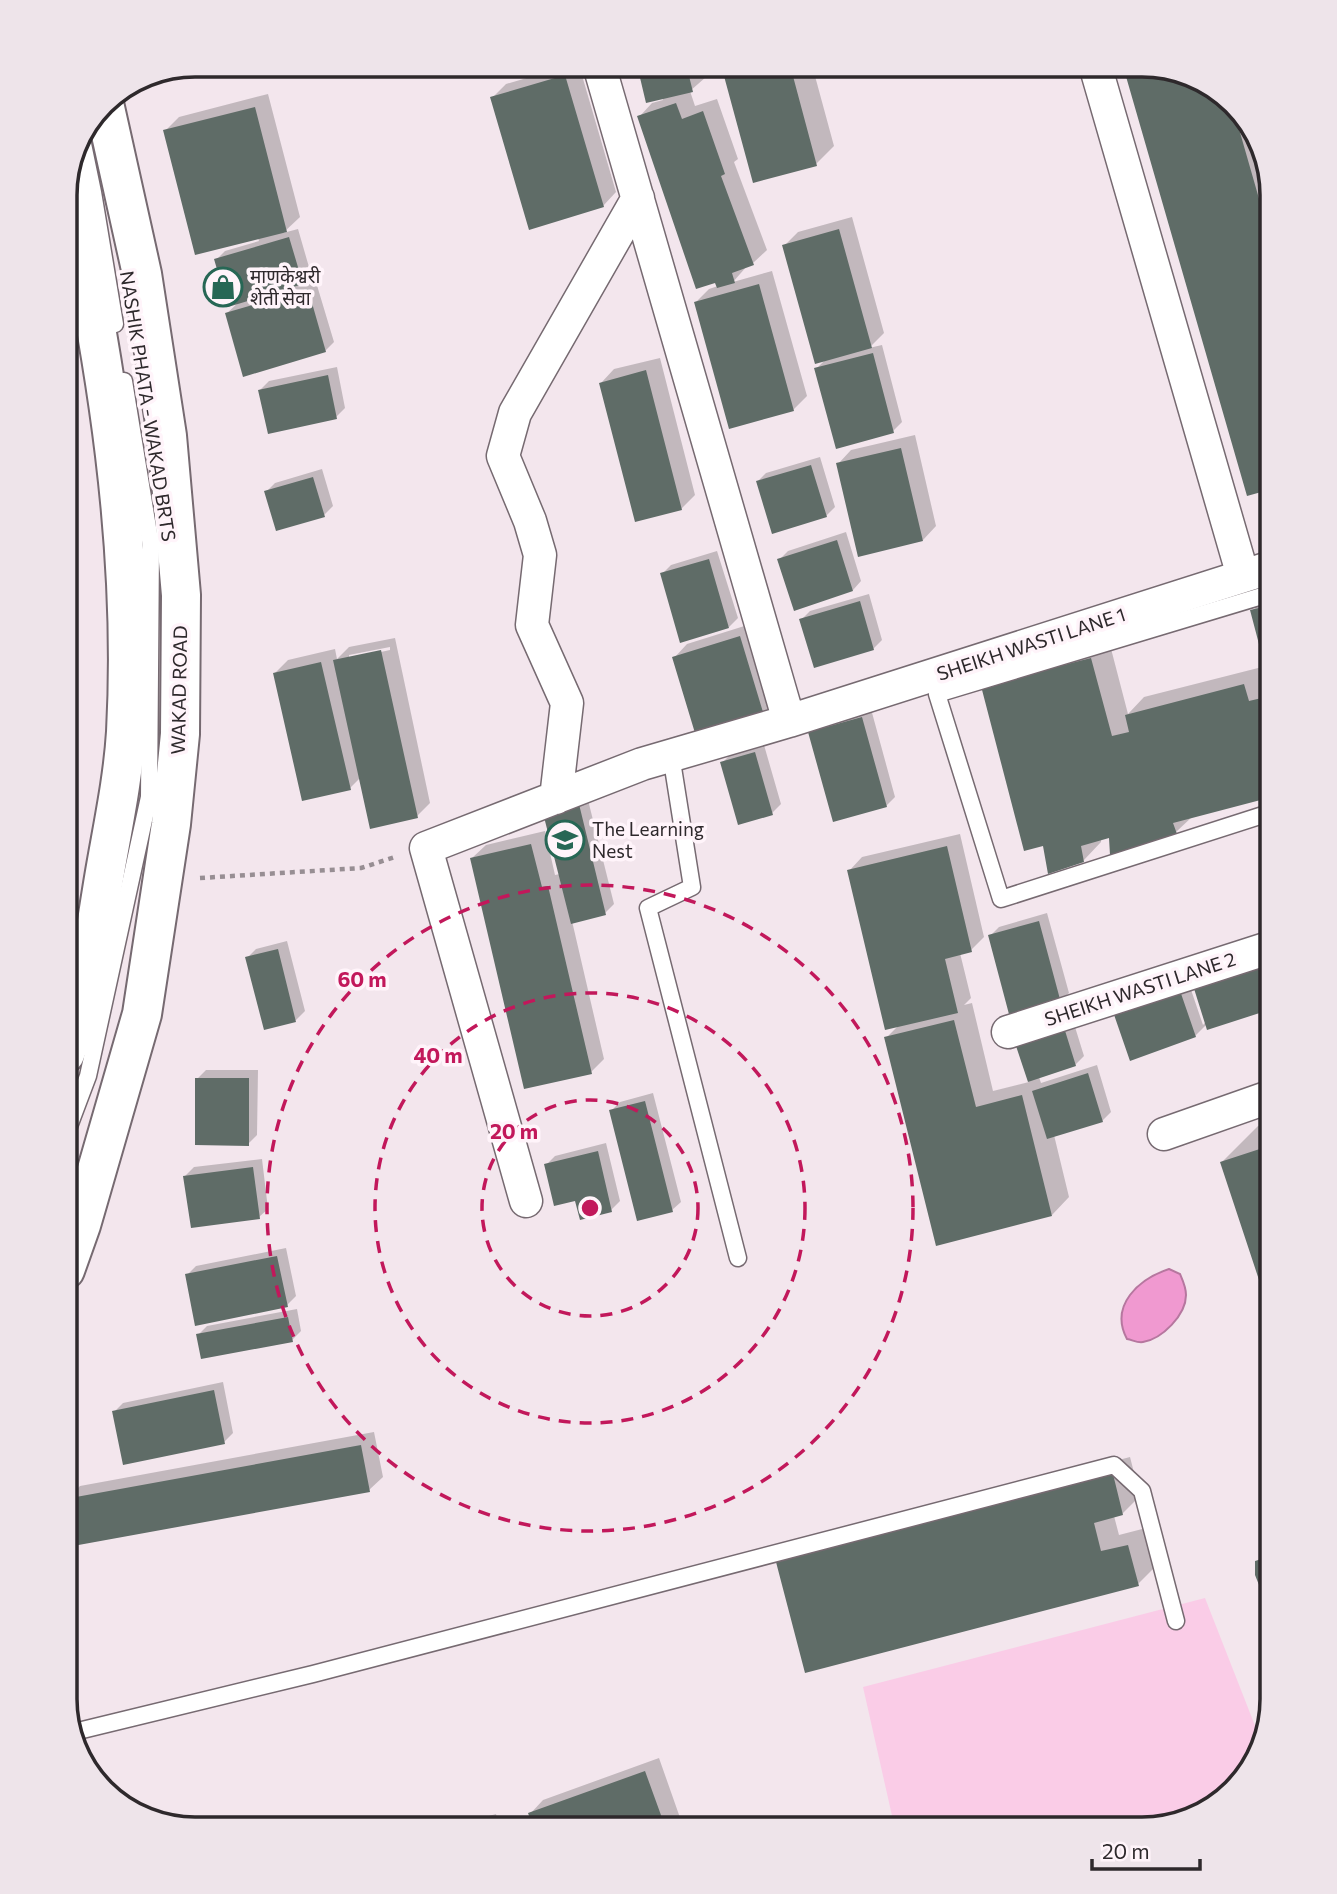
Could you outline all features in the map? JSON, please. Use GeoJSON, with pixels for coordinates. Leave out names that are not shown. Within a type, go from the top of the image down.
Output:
{"type":"FeatureCollection","features":[{"type":"Feature","properties":{"kind":"main road","name":"WAKAD ROAD"},"geometry":{"type":"LineString","coordinates":[[77,1236],[142,1014],[163,881],[180,734],[181,594],[167,436],[142,274],[107,118]]}},
{"type":"Feature","properties":{"kind":"main road"},"geometry":{"type":"LineString","coordinates":[[77,237],[89,284],[115,442],[128,596],[126,733],[88,975],[77,1010]]}},
{"type":"Feature","properties":{"kind":"street"},"geometry":{"type":"LineString","coordinates":[[603,77],[789,721]]}},
{"type":"Feature","properties":{"kind":"street"},"geometry":{"type":"LineString","coordinates":[[1099,77],[1258,572]]}},
{"type":"Feature","properties":{"kind":"street"},"geometry":{"type":"LineString","coordinates":[[556,797],[567,703],[532,625],[540,555],[530,521],[503,456],[515,413],[638,198]]}},
{"type":"Feature","properties":{"kind":"street","name":"SHEIKH WASTI LANE 1"},"geometry":{"type":"LineString","coordinates":[[426,848],[642,764],[789,721],[935,685],[1258,572]]}},
{"type":"Feature","properties":{"kind":"street"},"geometry":{"type":"LineString","coordinates":[[426,848],[526,1201]]}},
{"type":"Feature","properties":{"kind":"street","name":"SHEIKH WASTI LANE 2"},"geometry":{"type":"LineString","coordinates":[[1008,1032],[1260,951]]}},
{"type":"Feature","properties":{"kind":"street"},"geometry":{"type":"LineString","coordinates":[[1164,1134],[1260,1100]]}},
{"type":"Feature","properties":{"kind":"lane","name":"NASHIK PHATA - WAKAD BRTS"},"geometry":{"type":"LineString","coordinates":[[85,153],[117,342]]}},
{"type":"Feature","properties":{"kind":"lane","name":"NASHIK PHATA - WAKAD BRTS"},"geometry":{"type":"LineString","coordinates":[[77,1105],[88,1076],[149,797],[150,546],[122,369]]}},
{"type":"Feature","properties":{"kind":"lane"},"geometry":{"type":"LineString","coordinates":[[1260,596],[935,685],[1001,900],[1260,816]]}},
{"type":"Feature","properties":{"kind":"lane"},"geometry":{"type":"LineString","coordinates":[[671,755],[692,887],[648,908],[738,1258]]}},
{"type":"Feature","properties":{"kind":"lane"},"geometry":{"type":"LineString","coordinates":[[81,1730],[313,1674],[1114,1465],[1142,1491],[1176,1621]]}},
{"type":"Feature","properties":{"kind":"path"},"geometry":{"type":"LineString","coordinates":[[163,881],[361,868],[426,848]]}},
{"type":"Feature","properties":{"kind":"shaded area"},"geometry":{"type":"Polygon","coordinates":[[[1169,1269],[1180,1274],[1184,1284],[1186,1295],[1182,1310],[1172,1325],[1158,1336],[1141,1342],[1127,1339],[1122,1327],[1122,1315],[1130,1295],[1147,1279],[1169,1269]]]}},
{"type":"Feature","properties":{"kind":"shaded area"},"geometry":{"type":"Polygon","coordinates":[[[1205,1598],[1256,1728],[1236,1771],[1214,1793],[1172,1813],[1142,1817],[892,1817],[863,1687],[1205,1598]]]}},
{"type":"Feature","properties":{"kind":"building"},"geometry":{"type":"Polygon","coordinates":[[[566,77],[604,207],[529,230],[490,97],[566,77]]]}},
{"type":"Feature","properties":{"kind":"building"},"geometry":{"type":"Polygon","coordinates":[[[640,77],[689,77],[693,92],[646,103],[640,77]]]}},
{"type":"Feature","properties":{"kind":"building"},"geometry":{"type":"Polygon","coordinates":[[[724,77],[793,77],[817,166],[753,183],[724,77]]]}},
{"type":"Feature","properties":{"kind":"building"},"geometry":{"type":"Polygon","coordinates":[[[1126,77],[1149,77],[1187,86],[1214,101],[1238,127],[1260,202],[1260,492],[1247,496],[1126,77]]]}},
{"type":"Feature","properties":{"kind":"building"},"geometry":{"type":"Polygon","coordinates":[[[676,103],[682,119],[703,111],[725,174],[721,176],[754,265],[732,273],[735,283],[717,288],[715,283],[696,289],[637,116],[676,103]]]}},
{"type":"Feature","properties":{"kind":"building"},"geometry":{"type":"Polygon","coordinates":[[[255,107],[287,232],[195,255],[163,130],[255,107]]]}},
{"type":"Feature","properties":{"kind":"building"},"geometry":{"type":"Polygon","coordinates":[[[839,229],[872,348],[815,364],[782,245],[839,229]]]}},
{"type":"Feature","properties":{"kind":"building"},"geometry":{"type":"Polygon","coordinates":[[[289,237],[303,284],[228,307],[214,259],[289,237]]]}},
{"type":"Feature","properties":{"kind":"building"},"geometry":{"type":"Polygon","coordinates":[[[759,284],[794,411],[729,429],[694,302],[759,284]]]}},
{"type":"Feature","properties":{"kind":"building"},"geometry":{"type":"Polygon","coordinates":[[[308,289],[326,352],[243,377],[225,313],[308,289]]]}},
{"type":"Feature","properties":{"kind":"building"},"geometry":{"type":"Polygon","coordinates":[[[873,353],[894,433],[836,449],[814,368],[873,353]]]}},
{"type":"Feature","properties":{"kind":"building"},"geometry":{"type":"Polygon","coordinates":[[[646,370],[682,510],[635,522],[599,383],[646,370]]]}},
{"type":"Feature","properties":{"kind":"building"},"geometry":{"type":"Polygon","coordinates":[[[328,375],[337,419],[268,434],[258,390],[328,375]]]}},
{"type":"Feature","properties":{"kind":"building"},"geometry":{"type":"Polygon","coordinates":[[[901,448],[923,541],[858,557],[836,463],[901,448]]]}},
{"type":"Feature","properties":{"kind":"building"},"geometry":{"type":"Polygon","coordinates":[[[811,465],[827,517],[772,534],[756,481],[811,465]]]}},
{"type":"Feature","properties":{"kind":"building"},"geometry":{"type":"Polygon","coordinates":[[[313,477],[325,517],[276,531],[264,491],[313,477]]]}},
{"type":"Feature","properties":{"kind":"building"},"geometry":{"type":"Polygon","coordinates":[[[837,540],[853,591],[794,611],[777,559],[837,540]]]}},
{"type":"Feature","properties":{"kind":"building"},"geometry":{"type":"Polygon","coordinates":[[[709,559],[729,628],[680,643],[660,573],[709,559]]]}},
{"type":"Feature","properties":{"kind":"building"},"geometry":{"type":"Polygon","coordinates":[[[860,601],[874,650],[814,668],[799,619],[860,601]]]}},
{"type":"Feature","properties":{"kind":"building"},"geometry":{"type":"Polygon","coordinates":[[[1260,608],[1260,648],[1250,610],[1260,608]]]}},
{"type":"Feature","properties":{"kind":"building"},"geometry":{"type":"Polygon","coordinates":[[[740,636],[766,722],[698,743],[672,657],[740,636]]]}},
{"type":"Feature","properties":{"kind":"building"},"geometry":{"type":"Polygon","coordinates":[[[381,650],[418,818],[370,829],[333,660],[381,650]]]}},
{"type":"Feature","properties":{"kind":"building"},"geometry":{"type":"Polygon","coordinates":[[[1091,658],[1112,736],[1129,732],[1125,715],[1244,684],[1249,701],[1260,698],[1260,800],[1173,823],[1177,834],[1110,855],[1109,838],[1081,846],[1084,862],[1048,874],[1043,846],[1024,851],[981,686],[1091,658]]]}},
{"type":"Feature","properties":{"kind":"building"},"geometry":{"type":"Polygon","coordinates":[[[321,662],[351,790],[302,801],[273,673],[321,662]]]}},
{"type":"Feature","properties":{"kind":"building"},"geometry":{"type":"Polygon","coordinates":[[[862,717],[887,807],[833,822],[808,732],[862,717]]]}},
{"type":"Feature","properties":{"kind":"building"},"geometry":{"type":"Polygon","coordinates":[[[755,752],[773,815],[738,825],[720,762],[755,752]]]}},
{"type":"Feature","properties":{"kind":"building"},"geometry":{"type":"Polygon","coordinates":[[[579,804],[606,915],[571,924],[543,813],[579,804]]]}},
{"type":"Feature","properties":{"kind":"building"},"geometry":{"type":"Polygon","coordinates":[[[531,844],[542,887],[548,886],[592,1074],[524,1089],[470,858],[531,844]]]}},
{"type":"Feature","properties":{"kind":"building"},"geometry":{"type":"Polygon","coordinates":[[[947,846],[972,952],[945,959],[958,1013],[885,1030],[847,870],[947,846]]]}},
{"type":"Feature","properties":{"kind":"building"},"geometry":{"type":"Polygon","coordinates":[[[1039,921],[1061,1003],[1010,1018],[988,935],[1039,921]]]}},
{"type":"Feature","properties":{"kind":"building"},"geometry":{"type":"Polygon","coordinates":[[[278,949],[296,1022],[264,1030],[245,957],[278,949]]]}},
{"type":"Feature","properties":{"kind":"building"},"geometry":{"type":"Polygon","coordinates":[[[1260,957],[1260,1013],[1207,1030],[1191,979],[1260,957]]]}},
{"type":"Feature","properties":{"kind":"building"},"geometry":{"type":"Polygon","coordinates":[[[1177,982],[1196,1037],[1130,1061],[1111,1006],[1177,982]]]}},
{"type":"Feature","properties":{"kind":"building"},"geometry":{"type":"Polygon","coordinates":[[[954,1020],[976,1107],[1022,1095],[1052,1216],[936,1246],[884,1037],[954,1020]]]}},
{"type":"Feature","properties":{"kind":"building"},"geometry":{"type":"Polygon","coordinates":[[[1062,1021],[1076,1066],[1028,1082],[1013,1037],[1062,1021]]]}},
{"type":"Feature","properties":{"kind":"building"},"geometry":{"type":"Polygon","coordinates":[[[1088,1073],[1103,1122],[1047,1139],[1032,1091],[1088,1073]]]}},
{"type":"Feature","properties":{"kind":"building"},"geometry":{"type":"Polygon","coordinates":[[[195,1078],[249,1078],[249,1146],[195,1145],[195,1078]]]}},
{"type":"Feature","properties":{"kind":"building"},"geometry":{"type":"Polygon","coordinates":[[[645,1101],[673,1212],[637,1221],[609,1110],[645,1101]]]}},
{"type":"Feature","properties":{"kind":"building"},"geometry":{"type":"Polygon","coordinates":[[[1260,1149],[1260,1283],[1220,1162],[1260,1149]]]}},
{"type":"Feature","properties":{"kind":"building"},"geometry":{"type":"Polygon","coordinates":[[[598,1151],[612,1212],[580,1220],[575,1201],[554,1206],[544,1164],[598,1151]]]}},
{"type":"Feature","properties":{"kind":"building"},"geometry":{"type":"Polygon","coordinates":[[[253,1167],[260,1219],[191,1228],[183,1176],[253,1167]]]}},
{"type":"Feature","properties":{"kind":"building"},"geometry":{"type":"Polygon","coordinates":[[[277,1256],[288,1307],[195,1326],[185,1274],[277,1256]]]}},
{"type":"Feature","properties":{"kind":"building"},"geometry":{"type":"Polygon","coordinates":[[[288,1317],[293,1342],[201,1359],[196,1334],[288,1317]]]}},
{"type":"Feature","properties":{"kind":"building"},"geometry":{"type":"Polygon","coordinates":[[[214,1390],[225,1444],[123,1465],[112,1411],[214,1390]]]}},
{"type":"Feature","properties":{"kind":"building"},"geometry":{"type":"Polygon","coordinates":[[[361,1445],[370,1492],[77,1545],[77,1497],[361,1445]]]}},
{"type":"Feature","properties":{"kind":"building"},"geometry":{"type":"Polygon","coordinates":[[[1113,1474],[1123,1515],[1094,1523],[1101,1551],[1128,1545],[1139,1586],[805,1673],[776,1562],[1113,1474]]]}},
{"type":"Feature","properties":{"kind":"building"},"geometry":{"type":"Polygon","coordinates":[[[1260,1560],[1260,1587],[1255,1575],[1255,1561],[1260,1560]]]}},
{"type":"Feature","properties":{"kind":"building"},"geometry":{"type":"Polygon","coordinates":[[[645,1771],[662,1817],[530,1817],[528,1813],[645,1771]]]}},
{"type":"Feature","properties":{"kind":"place","name":"माणकेश्वरी शेती सेवा"},"geometry":{"type":"Point","coordinates":[223,287]}},
{"type":"Feature","properties":{"kind":"place","name":"The Learning Nest"},"geometry":{"type":"Point","coordinates":[565,840]}}]}
